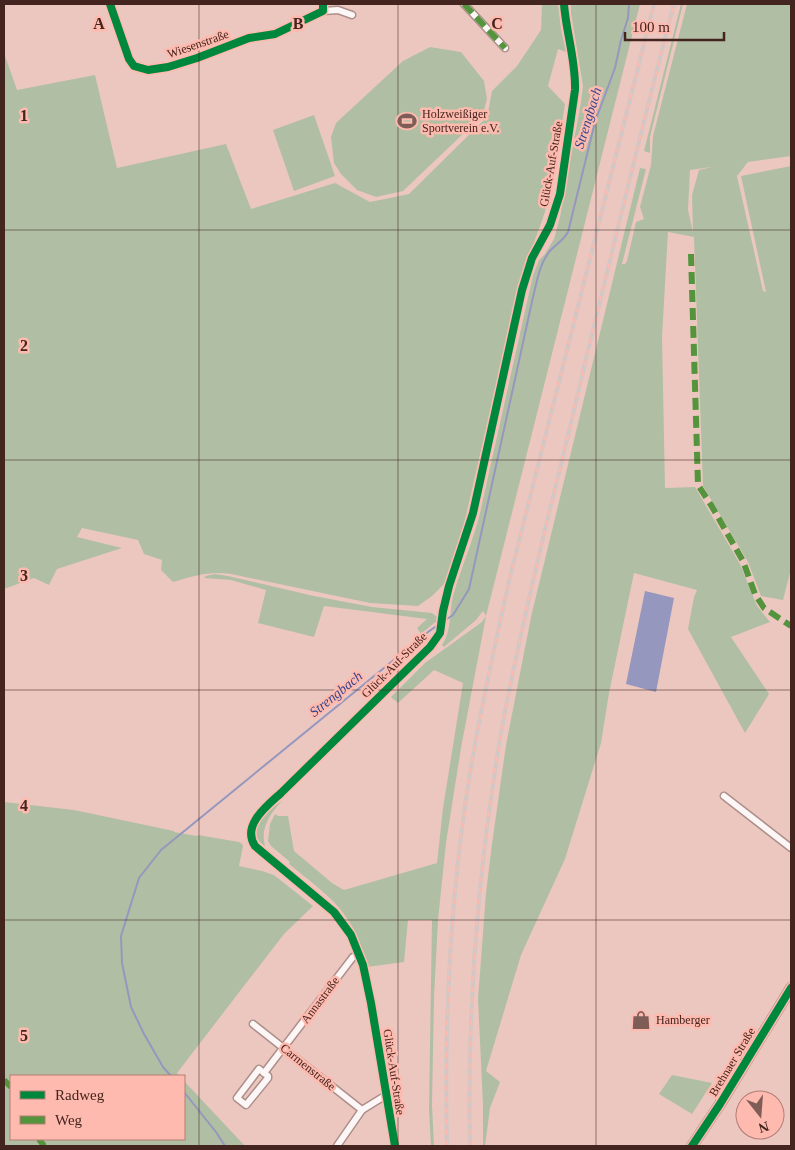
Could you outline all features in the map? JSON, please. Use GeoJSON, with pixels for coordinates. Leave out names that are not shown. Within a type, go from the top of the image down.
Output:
{"type":"FeatureCollection","features":[{"type":"Feature","properties":{"kind":"main road","name":"Brehnaer Straße"},"geometry":{"type":"LineString","coordinates":[[692,1146],[791,988]]}},
{"type":"Feature","properties":{"kind":"street","name":"Wiesenstraße"},"geometry":{"type":"LineString","coordinates":[[110,4],[129,59],[134,66],[148,70],[168,67],[197,58],[249,38],[275,34],[323,7],[352,15]]}},
{"type":"Feature","properties":{"kind":"street"},"geometry":{"type":"LineString","coordinates":[[464,4],[505,48]]}},
{"type":"Feature","properties":{"kind":"street","name":"Glück-Auf-Straße"},"geometry":{"type":"LineString","coordinates":[[395,1146],[372,1003],[359,954],[351,935],[334,912],[255,846],[252,841],[252,829],[260,812],[430,647],[440,633],[449,586],[473,513],[524,283],[532,258],[550,225],[560,194],[575,90],[575,78],[564,4]]}},
{"type":"Feature","properties":{"kind":"street"},"geometry":{"type":"LineString","coordinates":[[724,796],[791,848]]}},
{"type":"Feature","properties":{"kind":"street","name":"Annastraße"},"geometry":{"type":"LineString","coordinates":[[264,1073],[354,957],[359,954]]}},
{"type":"Feature","properties":{"kind":"street","name":"Carmenstraße"},"geometry":{"type":"LineString","coordinates":[[253,1024],[362,1110]]}},
{"type":"Feature","properties":{"kind":"street"},"geometry":{"type":"LineString","coordinates":[[259,1069],[264,1073],[268,1078],[246,1105],[237,1098],[259,1069]]}},
{"type":"Feature","properties":{"kind":"street"},"geometry":{"type":"LineString","coordinates":[[337,1146],[362,1110],[387,1096]]}},
{"type":"Feature","properties":{"kind":"green space"},"geometry":{"type":"Polygon","coordinates":[[[542,4],[558,4],[566,52],[558,49],[548,86],[565,104],[552,189],[521,278],[461,537],[444,584],[418,606],[370,603],[223,573],[195,576],[173,582],[161,570],[162,560],[144,554],[138,540],[82,528],[77,537],[122,548],[57,569],[49,585],[34,578],[4,589],[4,53],[17,90],[95,75],[117,168],[226,144],[251,209],[335,183],[370,202],[409,194],[487,117],[492,91],[517,66],[541,30],[542,4]]]}},
{"type":"Feature","properties":{"kind":"green space"},"geometry":{"type":"Polygon","coordinates":[[[571,4],[640,4],[486,616],[483,611],[476,620],[444,647],[442,645],[449,627],[453,596],[480,513],[533,275],[539,260],[554,239],[560,217],[583,86],[571,4]]]}},
{"type":"Feature","properties":{"kind":"green space"},"geometry":{"type":"Polygon","coordinates":[[[681,4],[683,4],[650,137],[650,153],[644,151],[681,4]]]}},
{"type":"Feature","properties":{"kind":"green space"},"geometry":{"type":"Polygon","coordinates":[[[687,4],[791,4],[791,156],[748,162],[737,176],[763,291],[766,292],[741,176],[791,166],[791,569],[783,600],[761,596],[748,562],[703,486],[694,237],[668,232],[662,337],[665,488],[695,487],[740,564],[757,606],[770,622],[731,637],[769,694],[745,733],[688,629],[697,590],[634,573],[609,693],[601,743],[565,859],[521,955],[486,1071],[500,1082],[490,1108],[485,1146],[483,1146],[478,999],[486,893],[506,745],[531,617],[640,168],[646,169],[622,264],[625,264],[627,261],[636,222],[644,219],[640,207],[651,165],[653,136],[687,4]],[[712,167],[690,170],[688,210],[693,232],[692,195],[699,170],[712,167]]]}},
{"type":"Feature","properties":{"kind":"green space"},"geometry":{"type":"Polygon","coordinates":[[[430,47],[461,52],[484,81],[487,99],[483,115],[403,191],[376,197],[357,190],[341,174],[334,163],[331,137],[336,123],[403,61],[430,47]]]}},
{"type":"Feature","properties":{"kind":"green space"},"geometry":{"type":"Polygon","coordinates":[[[314,115],[335,176],[294,191],[273,130],[314,115]]]}},
{"type":"Feature","properties":{"kind":"green space"},"geometry":{"type":"Polygon","coordinates":[[[215,574],[372,607],[432,613],[437,617],[436,622],[421,634],[417,628],[427,619],[324,606],[314,637],[258,623],[266,590],[231,580],[204,578],[215,574]]]}},
{"type":"Feature","properties":{"kind":"green space"},"geometry":{"type":"Polygon","coordinates":[[[486,616],[461,748],[446,843],[438,920],[434,997],[432,1105],[434,1146],[431,1146],[429,1110],[432,920],[408,920],[404,962],[367,967],[356,935],[341,910],[320,889],[289,864],[290,862],[271,846],[268,841],[270,824],[275,814],[278,816],[288,816],[294,851],[332,883],[344,890],[437,863],[443,808],[463,683],[434,670],[398,703],[391,697],[425,663],[482,622],[486,616]]]}},
{"type":"Feature","properties":{"kind":"green space"},"geometry":{"type":"Polygon","coordinates":[[[282,801],[265,827],[265,846],[260,842],[256,831],[264,816],[282,801]]]}},
{"type":"Feature","properties":{"kind":"green space"},"geometry":{"type":"Polygon","coordinates":[[[4,802],[74,810],[174,832],[239,842],[243,846],[239,866],[274,875],[313,906],[284,934],[177,1073],[178,1075],[10,1075],[10,1140],[185,1140],[185,1082],[245,1146],[4,1146],[4,802]]]}},
{"type":"Feature","properties":{"kind":"green space"},"geometry":{"type":"Polygon","coordinates":[[[672,1075],[712,1083],[692,1114],[659,1094],[672,1075]]]}},
{"type":"Feature","properties":{"kind":"water"},"geometry":{"type":"Polygon","coordinates":[[[645,591],[674,598],[656,692],[626,684],[645,591]]]}},
{"type":"Feature","properties":{"kind":"waterway","name":"Strengbach"},"geometry":{"type":"LineString","coordinates":[[444,621],[453,615],[469,589],[539,274],[549,252],[568,232],[595,122],[615,68],[628,18],[629,4]]}},
{"type":"Feature","properties":{"kind":"waterway","name":"Strengbach"},"geometry":{"type":"LineString","coordinates":[[170,1075],[163,1067],[144,1034],[131,1007],[122,963],[121,936],[139,878],[161,850],[438,625]]}},
{"type":"Feature","properties":{"kind":"waterway","name":"Strengbach"},"geometry":{"type":"LineString","coordinates":[[185,1093],[225,1146]]}},
{"type":"Feature","properties":{"kind":"railway"},"geometry":{"type":"LineString","coordinates":[[447,1146],[448,1005],[453,912],[463,819],[474,748],[511,573],[654,4]]}},
{"type":"Feature","properties":{"kind":"railway"},"geometry":{"type":"LineString","coordinates":[[470,1146],[472,988],[486,831],[502,727],[547,521],[639,140],[674,4]]}},
{"type":"Feature","properties":{"kind":"marked path"},"geometry":{"type":"LineString","coordinates":[[464,4],[505,48]]}},
{"type":"Feature","properties":{"kind":"marked path"},"geometry":{"type":"LineString","coordinates":[[691,254],[698,485],[743,561],[755,594],[764,608],[791,626]]}},
{"type":"Feature","properties":{"kind":"marked path"},"geometry":{"type":"LineString","coordinates":[[4,1080],[10,1086]]}},
{"type":"Feature","properties":{"kind":"marked path"},"geometry":{"type":"LineString","coordinates":[[40,1140],[44,1146]]}},
{"type":"Feature","properties":{"kind":"cycle path"},"geometry":{"type":"LineString","coordinates":[[110,4],[129,59],[134,66],[148,70],[168,67],[197,58],[249,38],[275,34],[323,11],[323,4]]}},
{"type":"Feature","properties":{"kind":"cycle path"},"geometry":{"type":"LineString","coordinates":[[395,1146],[371,1003],[363,965],[351,935],[334,912],[255,846],[251,831],[263,810],[430,647],[440,633],[449,586],[473,513],[522,290],[532,258],[550,225],[560,194],[575,90],[574,68],[564,4]]}},
{"type":"Feature","properties":{"kind":"cycle path"},"geometry":{"type":"LineString","coordinates":[[692,1146],[791,988]]}},
{"type":"Feature","properties":{"kind":"place","name":"Holzweißiger Sportverein e.V."},"geometry":{"type":"Point","coordinates":[407,121]}},
{"type":"Feature","properties":{"kind":"place","name":"Hamberger"},"geometry":{"type":"Point","coordinates":[641,1020]}}]}
